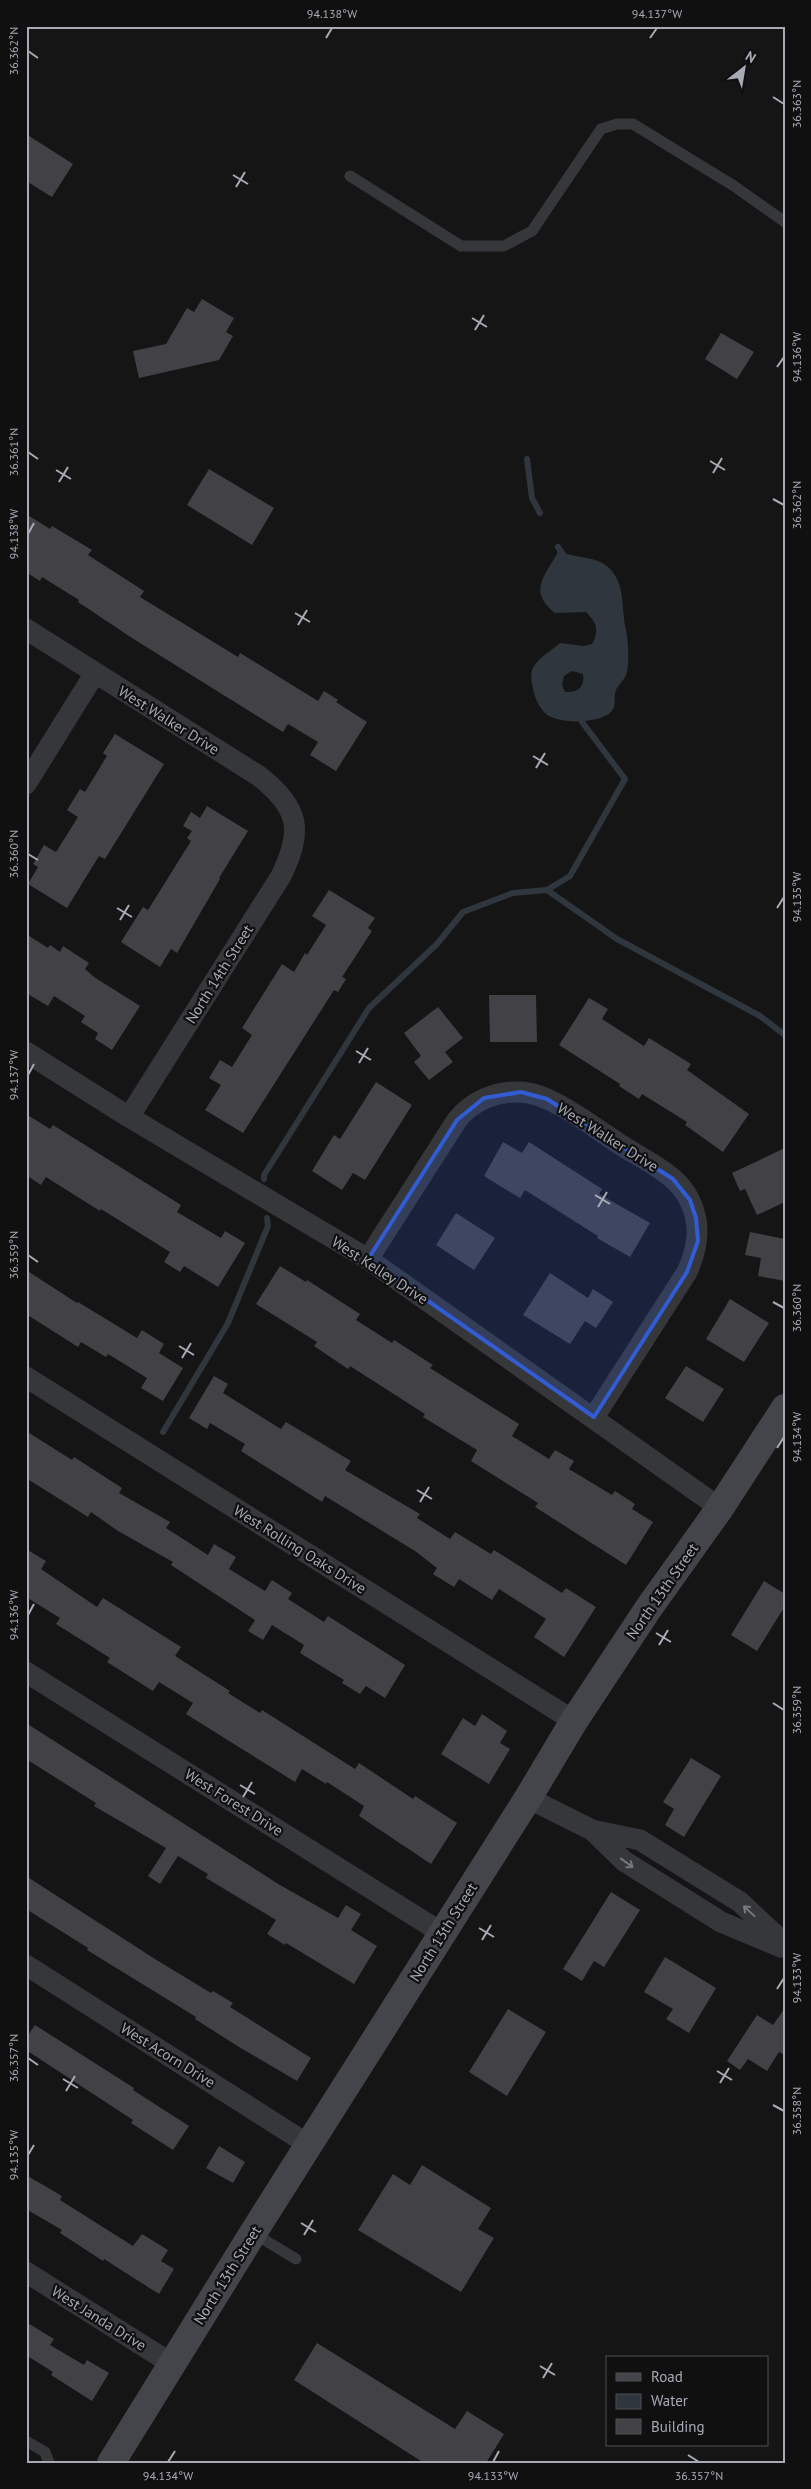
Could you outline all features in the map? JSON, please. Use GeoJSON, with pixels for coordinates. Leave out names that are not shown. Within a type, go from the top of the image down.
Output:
{"type":"FeatureCollection","features":[{"type":"Feature","properties":{"kind":"street","name":"West Walker Drive"},"geometry":{"type":"LineString","coordinates":[[26,629],[258,776],[278,794],[296,827]]}},
{"type":"Feature","properties":{"kind":"street"},"geometry":{"type":"LineString","coordinates":[[26,784],[95,673]]}},
{"type":"Feature","properties":{"kind":"street","name":"North 14th Street"},"geometry":{"type":"LineString","coordinates":[[129,1117],[281,876],[293,852],[296,827]]}},
{"type":"Feature","properties":{"kind":"street","name":"West Kelley Drive"},"geometry":{"type":"LineString","coordinates":[[26,1052],[129,1117],[368,1259],[720,1508]]}},
{"type":"Feature","properties":{"kind":"street","name":"West Walker Drive"},"geometry":{"type":"LineString","coordinates":[[368,1259],[457,1120],[465,1110],[474,1104],[497,1094],[522,1092],[535,1094],[560,1106],[673,1179],[690,1200],[696,1218],[698,1240],[686,1272],[594,1418]]}},
{"type":"Feature","properties":{"kind":"street","name":"West Rolling Oaks Drive"},"geometry":{"type":"LineString","coordinates":[[26,1376],[574,1721]]}},
{"type":"Feature","properties":{"kind":"street","name":"North 13th Street"},"geometry":{"type":"LineString","coordinates":[[117,2458],[172,2364],[253,2233],[528,1798],[574,1721],[648,1609],[720,1508],[785,1408]]}},
{"type":"Feature","properties":{"kind":"street","name":"West Forest Drive"},"geometry":{"type":"LineString","coordinates":[[26,1672],[442,1933]]}},
{"type":"Feature","properties":{"kind":"street"},"geometry":{"type":"LineString","coordinates":[[528,1798],[592,1830],[640,1840],[740,1902],[785,1944]]}},
{"type":"Feature","properties":{"kind":"street"},"geometry":{"type":"LineString","coordinates":[[592,1830],[624,1861],[721,1922],[785,1949]]}},
{"type":"Feature","properties":{"kind":"street","name":"West Acorn Drive"},"geometry":{"type":"LineString","coordinates":[[26,1965],[309,2145]]}},
{"type":"Feature","properties":{"kind":"street","name":"West Janda Drive"},"geometry":{"type":"LineString","coordinates":[[26,2272],[172,2364]]}},
{"type":"Feature","properties":{"kind":"lane"},"geometry":{"type":"LineString","coordinates":[[350,176],[461,246],[504,246],[532,231],[601,129],[617,124],[633,124],[734,186],[785,222]]}},
{"type":"Feature","properties":{"kind":"lane"},"geometry":{"type":"LineString","coordinates":[[253,2233],[296,2259]]}},
{"type":"Feature","properties":{"kind":"lane"},"geometry":{"type":"LineString","coordinates":[[26,2441],[45,2452],[49,2463]]}},
{"type":"Feature","properties":{"kind":"highlighted area"},"geometry":{"type":"Polygon","coordinates":[[[521,1092],[547,1099],[673,1179],[690,1200],[696,1218],[698,1241],[687,1272],[594,1417],[368,1259],[457,1120],[484,1098],[521,1092]]]}},
{"type":"Feature","properties":{"kind":"water"},"geometry":{"type":"Polygon","coordinates":[[[559,550],[571,555],[592,559],[605,565],[616,577],[621,591],[628,646],[627,671],[616,691],[615,703],[611,712],[597,719],[587,721],[557,719],[544,712],[534,694],[532,682],[531,674],[534,666],[560,643],[584,646],[592,644],[596,634],[596,626],[586,612],[555,613],[546,605],[542,597],[540,589],[542,582],[559,550]],[[572,671],[564,676],[562,685],[565,692],[577,690],[582,686],[583,674],[572,671]]]}},
{"type":"Feature","properties":{"kind":"building"},"geometry":{"type":"Polygon","coordinates":[[[26,134],[73,164],[52,197],[26,181],[26,134]]]}},
{"type":"Feature","properties":{"kind":"building"},"geometry":{"type":"Polygon","coordinates":[[[202,299],[234,318],[226,332],[233,336],[219,360],[139,378],[133,351],[166,344],[187,308],[194,312],[202,299]]]}},
{"type":"Feature","properties":{"kind":"building"},"geometry":{"type":"Polygon","coordinates":[[[721,333],[754,352],[737,379],[705,359],[721,333]]]}},
{"type":"Feature","properties":{"kind":"building"},"geometry":{"type":"Polygon","coordinates":[[[209,469],[274,508],[252,545],[187,505],[209,469]]]}},
{"type":"Feature","properties":{"kind":"building"},"geometry":{"type":"Polygon","coordinates":[[[26,514],[50,529],[52,526],[92,550],[88,555],[144,591],[140,597],[238,657],[240,653],[318,701],[324,691],[338,700],[336,702],[367,722],[336,771],[310,755],[318,742],[288,724],[283,732],[132,638],[78,602],[79,600],[42,577],[40,581],[26,572],[26,514]]]}},
{"type":"Feature","properties":{"kind":"building"},"geometry":{"type":"Polygon","coordinates":[[[115,734],[164,764],[105,859],[99,856],[67,908],[28,884],[38,867],[33,864],[44,845],[56,852],[78,817],[67,810],[80,789],[85,792],[107,756],[103,753],[115,734]]]}},
{"type":"Feature","properties":{"kind":"building"},"geometry":{"type":"Polygon","coordinates":[[[207,806],[248,831],[177,953],[171,949],[160,967],[121,942],[143,907],[148,910],[191,841],[187,838],[192,831],[183,826],[191,812],[200,818],[207,806]]]}},
{"type":"Feature","properties":{"kind":"building"},"geometry":{"type":"Polygon","coordinates":[[[329,890],[375,918],[368,928],[372,931],[342,977],[346,979],[338,992],[334,990],[243,1133],[205,1110],[221,1085],[209,1078],[220,1060],[232,1067],[252,1035],[242,1028],[282,964],[294,972],[305,953],[307,955],[326,925],[312,916],[329,890]]]}},
{"type":"Feature","properties":{"kind":"building"},"geometry":{"type":"Polygon","coordinates":[[[26,934],[48,948],[50,945],[60,952],[63,946],[89,963],[85,969],[94,977],[140,1006],[112,1050],[95,1039],[98,1033],[81,1022],[85,1016],[54,996],[48,1006],[26,993],[26,934]]]}},
{"type":"Feature","properties":{"kind":"building"},"geometry":{"type":"Polygon","coordinates":[[[489,995],[536,995],[537,1042],[490,1042],[489,995]]]}},
{"type":"Feature","properties":{"kind":"building"},"geometry":{"type":"Polygon","coordinates":[[[589,998],[608,1009],[602,1019],[644,1046],[649,1038],[691,1064],[687,1070],[749,1114],[723,1152],[685,1125],[687,1122],[642,1094],[639,1099],[619,1086],[620,1084],[559,1045],[589,998]]]}},
{"type":"Feature","properties":{"kind":"building"},"geometry":{"type":"Polygon","coordinates":[[[438,1007],[463,1038],[445,1052],[453,1062],[429,1080],[414,1062],[421,1056],[404,1033],[438,1007]]]}},
{"type":"Feature","properties":{"kind":"building"},"geometry":{"type":"Polygon","coordinates":[[[376,1082],[412,1105],[365,1180],[353,1173],[342,1190],[312,1171],[334,1135],[340,1139],[376,1082]]]}},
{"type":"Feature","properties":{"kind":"building"},"geometry":{"type":"Polygon","coordinates":[[[26,1114],[50,1129],[53,1125],[181,1205],[177,1212],[221,1238],[225,1231],[245,1243],[218,1287],[184,1266],[180,1272],[164,1262],[170,1252],[101,1209],[100,1211],[46,1177],[41,1185],[26,1175],[26,1114]]]}},
{"type":"Feature","properties":{"kind":"building"},"geometry":{"type":"Polygon","coordinates":[[[503,1142],[522,1153],[529,1142],[602,1189],[599,1194],[650,1223],[630,1257],[597,1238],[598,1236],[525,1190],[520,1198],[484,1176],[503,1142]]]}},
{"type":"Feature","properties":{"kind":"building"},"geometry":{"type":"Polygon","coordinates":[[[785,1148],[785,1202],[757,1215],[745,1189],[740,1191],[732,1173],[785,1148]]]}},
{"type":"Feature","properties":{"kind":"building"},"geometry":{"type":"Polygon","coordinates":[[[456,1213],[495,1238],[474,1270],[436,1245],[456,1213]]]}},
{"type":"Feature","properties":{"kind":"building"},"geometry":{"type":"Polygon","coordinates":[[[750,1232],[785,1239],[785,1281],[758,1276],[761,1258],[745,1255],[750,1232]]]}},
{"type":"Feature","properties":{"kind":"building"},"geometry":{"type":"Polygon","coordinates":[[[280,1266],[306,1282],[307,1280],[360,1314],[356,1320],[392,1343],[394,1340],[433,1365],[430,1368],[519,1424],[512,1436],[549,1459],[555,1450],[574,1461],[569,1469],[612,1495],[615,1491],[635,1504],[632,1509],[653,1522],[626,1565],[535,1507],[538,1503],[471,1461],[477,1450],[423,1417],[425,1414],[350,1366],[348,1369],[314,1346],[317,1342],[256,1304],[280,1266]]]}},
{"type":"Feature","properties":{"kind":"building"},"geometry":{"type":"Polygon","coordinates":[[[26,1270],[137,1338],[142,1330],[164,1344],[159,1353],[183,1368],[163,1401],[141,1388],[147,1378],[108,1354],[106,1357],[81,1342],[78,1347],[26,1314],[26,1270]]]}},
{"type":"Feature","properties":{"kind":"building"},"geometry":{"type":"Polygon","coordinates":[[[550,1273],[588,1298],[593,1289],[613,1302],[596,1328],[585,1321],[570,1344],[523,1315],[550,1273]]]}},
{"type":"Feature","properties":{"kind":"building"},"geometry":{"type":"Polygon","coordinates":[[[730,1299],[769,1323],[744,1362],[706,1339],[730,1299]]]}},
{"type":"Feature","properties":{"kind":"building"},"geometry":{"type":"Polygon","coordinates":[[[686,1366],[724,1389],[703,1422],[665,1398],[686,1366]]]}},
{"type":"Feature","properties":{"kind":"building"},"geometry":{"type":"Polygon","coordinates":[[[214,1376],[228,1384],[223,1393],[281,1429],[286,1422],[351,1461],[345,1470],[420,1514],[417,1518],[450,1539],[455,1532],[491,1554],[494,1550],[562,1593],[566,1588],[596,1607],[564,1657],[534,1637],[546,1619],[499,1589],[492,1600],[459,1579],[454,1587],[433,1574],[437,1568],[415,1551],[325,1496],[322,1502],[241,1451],[245,1444],[210,1423],[207,1429],[189,1418],[214,1376]]]}},
{"type":"Feature","properties":{"kind":"building"},"geometry":{"type":"Polygon","coordinates":[[[26,1431],[72,1460],[74,1457],[122,1488],[119,1493],[170,1522],[166,1528],[208,1555],[214,1544],[236,1557],[229,1569],[265,1591],[272,1580],[292,1593],[288,1599],[324,1622],[328,1616],[405,1665],[385,1698],[366,1686],[360,1694],[342,1683],[344,1680],[300,1653],[304,1645],[272,1625],[263,1640],[248,1631],[255,1620],[171,1565],[173,1562],[118,1531],[91,1512],[88,1517],[26,1478],[26,1431]]]}},
{"type":"Feature","properties":{"kind":"building"},"geometry":{"type":"Polygon","coordinates":[[[26,1549],[46,1561],[41,1569],[97,1607],[103,1598],[181,1647],[175,1656],[230,1691],[228,1693],[260,1713],[262,1710],[355,1769],[359,1763],[413,1799],[415,1796],[457,1823],[431,1864],[359,1816],[364,1806],[327,1782],[326,1784],[302,1769],[295,1782],[186,1714],[193,1703],[159,1682],[153,1691],[107,1662],[110,1658],[56,1624],[60,1618],[26,1597],[26,1549]]]}},
{"type":"Feature","properties":{"kind":"building"},"geometry":{"type":"Polygon","coordinates":[[[764,1581],[785,1594],[785,1606],[757,1651],[731,1635],[764,1581]]]}},
{"type":"Feature","properties":{"kind":"building"},"geometry":{"type":"Polygon","coordinates":[[[482,1714],[507,1731],[500,1743],[510,1749],[489,1784],[441,1754],[463,1718],[475,1726],[482,1714]]]}},
{"type":"Feature","properties":{"kind":"building"},"geometry":{"type":"Polygon","coordinates":[[[26,1723],[280,1885],[338,1918],[346,1905],[361,1914],[351,1930],[377,1946],[354,1984],[286,1943],[285,1945],[267,1934],[276,1920],[206,1878],[208,1874],[178,1856],[160,1884],[148,1876],[166,1848],[94,1806],[96,1803],[26,1759],[26,1723]]]}},
{"type":"Feature","properties":{"kind":"building"},"geometry":{"type":"Polygon","coordinates":[[[691,1758],[721,1776],[684,1837],[665,1825],[674,1809],[663,1802],[691,1758]]]}},
{"type":"Feature","properties":{"kind":"building"},"geometry":{"type":"Polygon","coordinates":[[[26,1876],[155,1959],[211,1993],[213,1991],[233,2003],[230,2007],[311,2058],[297,2081],[239,2047],[195,2019],[196,2017],[87,1950],[88,1948],[26,1909],[26,1876]]]}},
{"type":"Feature","properties":{"kind":"building"},"geometry":{"type":"Polygon","coordinates":[[[611,1892],[640,1910],[604,1967],[594,1961],[582,1981],[563,1969],[611,1892]]]}},
{"type":"Feature","properties":{"kind":"building"},"geometry":{"type":"Polygon","coordinates":[[[665,1957],[716,1988],[689,2033],[666,2019],[673,2009],[644,1992],[665,1957]]]}},
{"type":"Feature","properties":{"kind":"building"},"geometry":{"type":"Polygon","coordinates":[[[785,2008],[785,2055],[779,2052],[767,2071],[748,2059],[740,2070],[727,2061],[757,2015],[773,2025],[785,2008]]]}},
{"type":"Feature","properties":{"kind":"building"},"geometry":{"type":"Polygon","coordinates":[[[508,2009],[546,2032],[507,2096],[469,2072],[508,2009]]]}},
{"type":"Feature","properties":{"kind":"building"},"geometry":{"type":"Polygon","coordinates":[[[35,2025],[134,2088],[133,2090],[189,2126],[173,2150],[131,2123],[133,2120],[26,2050],[26,2038],[35,2025]]]}},
{"type":"Feature","properties":{"kind":"building"},"geometry":{"type":"Polygon","coordinates":[[[219,2146],[245,2162],[233,2183],[206,2168],[219,2146]]]}},
{"type":"Feature","properties":{"kind":"building"},"geometry":{"type":"Polygon","coordinates":[[[422,2165],[491,2208],[478,2229],[494,2238],[461,2292],[358,2230],[393,2174],[410,2185],[422,2165]]]}},
{"type":"Feature","properties":{"kind":"building"},"geometry":{"type":"Polygon","coordinates":[[[26,2175],[62,2196],[60,2200],[133,2246],[142,2234],[168,2250],[161,2261],[174,2269],[159,2294],[104,2259],[103,2261],[60,2233],[62,2230],[26,2209],[26,2175]]]}},
{"type":"Feature","properties":{"kind":"building"},"geometry":{"type":"Polygon","coordinates":[[[26,2322],[54,2339],[50,2345],[84,2365],[87,2360],[109,2373],[92,2401],[51,2375],[53,2372],[26,2355],[26,2322]]]}},
{"type":"Feature","properties":{"kind":"building"},"geometry":{"type":"Polygon","coordinates":[[[317,2343],[455,2429],[467,2411],[504,2434],[486,2463],[424,2463],[294,2380],[317,2343]]]}},
{"type":"Feature","properties":{"kind":"waterway"},"geometry":{"type":"LineString","coordinates":[[527,459],[532,498],[540,513]]}},
{"type":"Feature","properties":{"kind":"waterway"},"geometry":{"type":"LineString","coordinates":[[558,547],[564,556]]}},
{"type":"Feature","properties":{"kind":"waterway"},"geometry":{"type":"LineString","coordinates":[[264,1179],[264,1175],[369,1008],[437,944],[463,912],[513,893],[547,890],[570,876],[625,779],[582,722],[584,714]]}},
{"type":"Feature","properties":{"kind":"waterway"},"geometry":{"type":"LineString","coordinates":[[547,890],[617,939],[760,1016],[785,1035]]}},
{"type":"Feature","properties":{"kind":"waterway"},"geometry":{"type":"LineString","coordinates":[[163,1432],[228,1323],[268,1226],[267,1218]]}}]}
